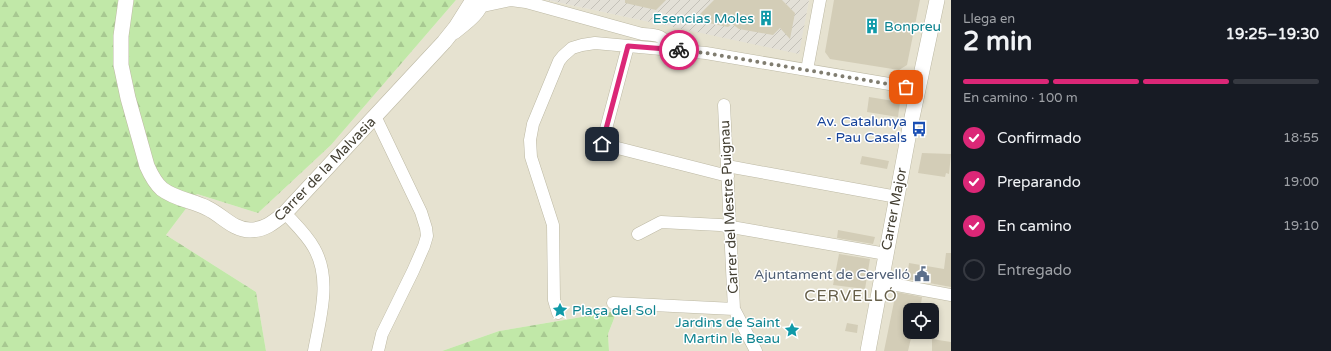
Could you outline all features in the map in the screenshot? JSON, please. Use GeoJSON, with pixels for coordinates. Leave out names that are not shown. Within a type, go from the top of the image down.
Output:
{"type":"FeatureCollection","features":[{"type":"Feature","properties":{"kind":"street","name":"Carrer de la Malvasia"},"geometry":{"type":"LineString","coordinates":[[126,0],[121,36],[121,65],[128,98],[147,166],[154,179],[162,189],[168,193],[209,209],[232,225],[248,230],[262,229],[271,225],[285,213],[480,2]]}},
{"type":"Feature","properties":{"kind":"street"},"geometry":{"type":"LineString","coordinates":[[480,2],[511,0],[526,2],[642,34],[661,36],[666,39],[672,50]]}},
{"type":"Feature","properties":{"kind":"street"},"geometry":{"type":"LineString","coordinates":[[807,70],[820,0]]}},
{"type":"Feature","properties":{"kind":"street","name":"Carrer Major"},"geometry":{"type":"LineString","coordinates":[[868,351],[908,138],[937,0]]}},
{"type":"Feature","properties":{"kind":"street"},"geometry":{"type":"LineString","coordinates":[[558,313],[554,300],[552,225],[531,158],[530,140],[531,132],[555,68],[567,52],[576,46],[587,43],[595,43],[706,53],[919,89]]}},
{"type":"Feature","properties":{"kind":"street"},"geometry":{"type":"LineString","coordinates":[[628,46],[602,144],[728,171],[897,197]]}},
{"type":"Feature","properties":{"kind":"street","name":"Carrer del Mestre Puignau"},"geometry":{"type":"LineString","coordinates":[[724,105],[734,309]]}},
{"type":"Feature","properties":{"kind":"street"},"geometry":{"type":"LineString","coordinates":[[375,116],[421,212],[426,228],[424,246],[382,334],[378,351]]}},
{"type":"Feature","properties":{"kind":"street"},"geometry":{"type":"LineString","coordinates":[[285,213],[314,247],[321,265],[323,291],[314,351]]}},
{"type":"Feature","properties":{"kind":"street"},"geometry":{"type":"LineString","coordinates":[[638,234],[661,222],[729,227],[886,254]]}},
{"type":"Feature","properties":{"kind":"street"},"geometry":{"type":"LineString","coordinates":[[881,282],[951,295]]}},
{"type":"Feature","properties":{"kind":"street"},"geometry":{"type":"LineString","coordinates":[[613,303],[734,309],[756,351]]}},
{"type":"Feature","properties":{"kind":"shaded area"},"geometry":{"type":"Polygon","coordinates":[[[456,0],[547,0],[798,53],[809,0],[951,0],[951,351],[609,351],[608,334],[617,311],[499,331],[442,351],[266,351],[256,292],[166,235],[197,194],[258,213],[331,145],[456,0]]]}},
{"type":"Feature","properties":{"kind":"shaded area"},"geometry":{"type":"Polygon","coordinates":[[[547,0],[809,0],[799,54],[547,0]]]}},
{"type":"Feature","properties":{"kind":"green space"},"geometry":{"type":"Polygon","coordinates":[[[0,0],[456,0],[331,145],[258,213],[197,194],[166,235],[256,292],[266,351],[0,351],[0,0]]]}},
{"type":"Feature","properties":{"kind":"green space"},"geometry":{"type":"Polygon","coordinates":[[[617,311],[608,334],[609,351],[442,351],[499,331],[617,311]]]}},
{"type":"Feature","properties":{"kind":"building"},"geometry":{"type":"Polygon","coordinates":[[[625,0],[666,0],[656,10],[625,3],[625,0]]]}},
{"type":"Feature","properties":{"kind":"building","name":"Esencias Moles"},"geometry":{"type":"Polygon","coordinates":[[[714,0],[782,0],[795,13],[790,39],[780,28],[773,35],[739,29],[732,24],[728,27],[694,20],[714,0]]]}},
{"type":"Feature","properties":{"kind":"building","name":"Bonpreu"},"geometry":{"type":"Polygon","coordinates":[[[834,0],[920,0],[907,65],[899,70],[830,59],[825,52],[834,0]]]}},
{"type":"Feature","properties":{"kind":"building"},"geometry":{"type":"Polygon","coordinates":[[[869,97],[900,102],[898,117],[867,112],[869,97]]]}},
{"type":"Feature","properties":{"kind":"building"},"geometry":{"type":"Polygon","coordinates":[[[922,153],[951,154],[949,174],[946,173],[945,177],[918,173],[922,153]]]}},
{"type":"Feature","properties":{"kind":"building"},"geometry":{"type":"Polygon","coordinates":[[[862,156],[889,161],[887,169],[860,164],[862,156]]]}},
{"type":"Feature","properties":{"kind":"building"},"geometry":{"type":"Polygon","coordinates":[[[838,230],[875,237],[873,244],[837,238],[838,230]]]}},
{"type":"Feature","properties":{"kind":"building"},"geometry":{"type":"Polygon","coordinates":[[[946,253],[951,253],[951,287],[907,279],[909,263],[944,269],[946,253]]]}},
{"type":"Feature","properties":{"kind":"building"},"geometry":{"type":"Polygon","coordinates":[[[839,254],[870,259],[865,289],[833,285],[839,254]]]}},
{"type":"Feature","properties":{"kind":"building"},"geometry":{"type":"Polygon","coordinates":[[[896,292],[922,297],[921,303],[903,303],[903,339],[911,339],[908,351],[884,351],[896,292]]]}},
{"type":"Feature","properties":{"kind":"building"},"geometry":{"type":"Polygon","coordinates":[[[847,323],[858,325],[857,333],[845,331],[847,323]]]}},
{"type":"Feature","properties":{"kind":"building"},"geometry":{"type":"Polygon","coordinates":[[[932,339],[951,342],[951,351],[932,351],[932,339]]]}},
{"type":"Feature","properties":{"kind":"way so far"},"geometry":{"type":"LineString","coordinates":[[679,50],[706,53],[906,87]]}},
{"type":"Feature","properties":{"kind":"place","name":"Esencias Moles"},"geometry":{"type":"Point","coordinates":[766,18]}},
{"type":"Feature","properties":{"kind":"place","name":"Bonpreu"},"geometry":{"type":"Point","coordinates":[872,26]}},
{"type":"Feature","properties":{"kind":"place","name":"Av. Catalunya - Pau Casals"},"geometry":{"type":"Point","coordinates":[919,129]}},
{"type":"Feature","properties":{"kind":"place","name":"Ajuntament de Cervelló"},"geometry":{"type":"Point","coordinates":[922,274]}},
{"type":"Feature","properties":{"kind":"place","name":"Plaça del Sol"},"geometry":{"type":"Point","coordinates":[560,310]}},
{"type":"Feature","properties":{"kind":"place","name":"Jardins de Saint Martin le Beau"},"geometry":{"type":"Point","coordinates":[792,330]}},
{"type":"Feature","properties":{"kind":"district","name":"CERVELLÓ"},"geometry":{"type":"Point","coordinates":[851,296]}},
{"type":"Feature","properties":{"kind":"route"},"geometry":{"type":"LineString","coordinates":[[602,144],[628,46],[679,50]]}}]}
